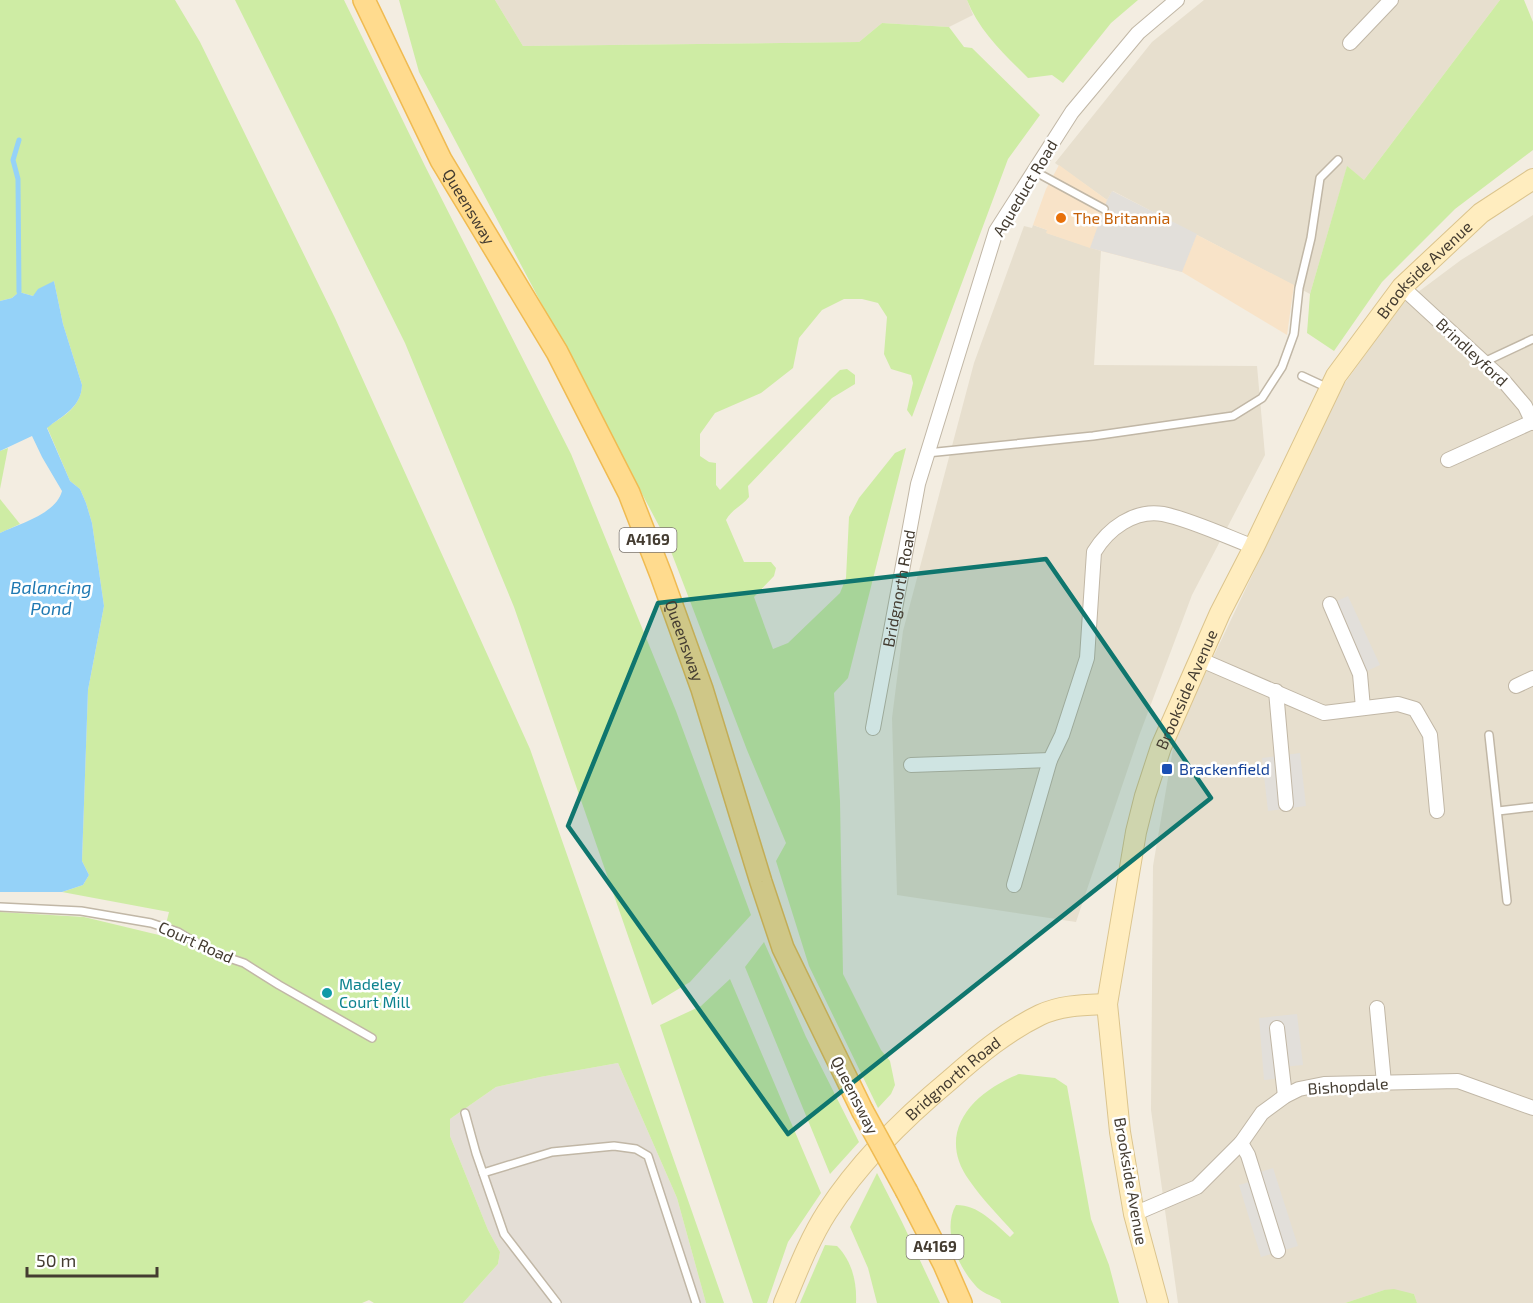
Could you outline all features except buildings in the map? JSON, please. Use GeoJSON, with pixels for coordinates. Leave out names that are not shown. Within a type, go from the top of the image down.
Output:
{"type":"FeatureCollection","features":[{"type":"Feature","properties":{"kind":"main road","name":"Queensway"},"geometry":{"type":"LineString","coordinates":[[364,0],[441,160],[557,352],[629,493],[702,689],[783,948],[862,1110],[944,1264],[961,1303]]}},
{"type":"Feature","properties":{"kind":"street","name":"Aqueduct Road"},"geometry":{"type":"LineString","coordinates":[[918,484],[996,231],[1072,112],[1138,33],[1177,0]]}},
{"type":"Feature","properties":{"kind":"street"},"geometry":{"type":"LineString","coordinates":[[1350,43],[1391,0]]}},
{"type":"Feature","properties":{"kind":"street","name":"Brookside Avenue"},"geometry":{"type":"LineString","coordinates":[[1158,1303],[1134,1214],[1120,1132],[1107,1004],[1136,832],[1161,747],[1199,659],[1336,376],[1402,287],[1481,213],[1533,179]]}},
{"type":"Feature","properties":{"kind":"street","name":"Brindleyford"},"geometry":{"type":"LineString","coordinates":[[1402,287],[1484,362],[1525,406],[1533,423]]}},
{"type":"Feature","properties":{"kind":"street"},"geometry":{"type":"LineString","coordinates":[[1448,460],[1533,423]]}},
{"type":"Feature","properties":{"kind":"street","name":"Bridgnorth Road"},"geometry":{"type":"LineString","coordinates":[[873,728],[918,484]]}},
{"type":"Feature","properties":{"kind":"street"},"geometry":{"type":"LineString","coordinates":[[1014,885],[1050,760],[1062,735],[1087,658],[1094,552],[1106,534],[1116,526],[1136,517],[1162,513],[1254,548]]}},
{"type":"Feature","properties":{"kind":"street"},"geometry":{"type":"LineString","coordinates":[[1330,604],[1360,674],[1363,708]]}},
{"type":"Feature","properties":{"kind":"street"},"geometry":{"type":"LineString","coordinates":[[1199,659],[1324,713],[1398,704],[1415,709],[1430,735],[1437,811]]}},
{"type":"Feature","properties":{"kind":"street"},"geometry":{"type":"LineString","coordinates":[[1516,686],[1533,678]]}},
{"type":"Feature","properties":{"kind":"street"},"geometry":{"type":"LineString","coordinates":[[1276,691],[1286,804]]}},
{"type":"Feature","properties":{"kind":"street"},"geometry":{"type":"LineString","coordinates":[[911,765],[1050,760]]}},
{"type":"Feature","properties":{"kind":"street","name":"Bridgnorth Road"},"geometry":{"type":"LineString","coordinates":[[784,1303],[804,1254],[826,1214],[861,1166],[887,1136],[978,1056],[1041,1015],[1071,1006],[1107,1004]]}},
{"type":"Feature","properties":{"kind":"street"},"geometry":{"type":"LineString","coordinates":[[1377,1008],[1384,1083]]}},
{"type":"Feature","properties":{"kind":"street"},"geometry":{"type":"LineString","coordinates":[[1277,1028],[1285,1096]]}},
{"type":"Feature","properties":{"kind":"street","name":"Bishopdale"},"geometry":{"type":"LineString","coordinates":[[1134,1214],[1197,1187],[1241,1143],[1262,1113],[1299,1089],[1324,1084],[1458,1081],[1531,1107]]}},
{"type":"Feature","properties":{"kind":"street"},"geometry":{"type":"LineString","coordinates":[[1531,1107],[1533,1122]]}},
{"type":"Feature","properties":{"kind":"street"},"geometry":{"type":"LineString","coordinates":[[1241,1143],[1248,1155],[1278,1251]]}},
{"type":"Feature","properties":{"kind":"lane"},"geometry":{"type":"LineString","coordinates":[[927,453],[1093,436],[1233,416],[1262,398],[1282,367],[1294,334],[1299,288],[1311,238],[1320,177],[1338,160]]}},
{"type":"Feature","properties":{"kind":"lane"},"geometry":{"type":"LineString","coordinates":[[1034,171],[1104,209]]}},
{"type":"Feature","properties":{"kind":"lane"},"geometry":{"type":"LineString","coordinates":[[1484,362],[1533,339]]}},
{"type":"Feature","properties":{"kind":"lane"},"geometry":{"type":"LineString","coordinates":[[1302,376],[1330,389]]}},
{"type":"Feature","properties":{"kind":"lane"},"geometry":{"type":"LineString","coordinates":[[1489,735],[1507,901]]}},
{"type":"Feature","properties":{"kind":"lane"},"geometry":{"type":"LineString","coordinates":[[1498,811],[1533,807]]}},
{"type":"Feature","properties":{"kind":"lane","name":"Court Road"},"geometry":{"type":"LineString","coordinates":[[0,907],[81,911],[151,923],[178,932],[212,952],[244,963],[372,1038]]}},
{"type":"Feature","properties":{"kind":"lane"},"geometry":{"type":"LineString","coordinates":[[465,1113],[504,1234],[557,1303]]}},
{"type":"Feature","properties":{"kind":"lane"},"geometry":{"type":"LineString","coordinates":[[483,1173],[552,1152],[614,1146],[636,1149],[648,1156],[696,1303]]}},
{"type":"Feature","properties":{"kind":"highlighted area"},"geometry":{"type":"Polygon","coordinates":[[[1046,559],[1211,798],[788,1134],[568,826],[658,603],[1046,559]]]}},
{"type":"Feature","properties":{"kind":"shaded area"},"geometry":{"type":"Polygon","coordinates":[[[495,0],[967,0],[973,15],[949,27],[882,23],[859,42],[523,46],[495,0]]]}},
{"type":"Feature","properties":{"kind":"shaded area"},"geometry":{"type":"Polygon","coordinates":[[[1204,0],[1500,0],[1364,180],[1347,167],[1310,294],[1113,191],[1107,200],[1055,163],[1152,42],[1204,0]]]}},
{"type":"Feature","properties":{"kind":"shaded area"},"geometry":{"type":"Polygon","coordinates":[[[1059,165],[1107,200],[1112,191],[1294,285],[1287,335],[1182,272],[1090,248],[1046,233],[1047,230],[1033,225],[1046,189],[1059,165]]]}},
{"type":"Feature","properties":{"kind":"shaded area"},"geometry":{"type":"Polygon","coordinates":[[[1112,191],[1197,234],[1182,272],[1090,248],[1112,191]]]}},
{"type":"Feature","properties":{"kind":"shaded area"},"geometry":{"type":"Polygon","coordinates":[[[1533,215],[1533,1303],[1417,1303],[1414,1294],[1384,1290],[1345,1303],[1178,1303],[1151,1110],[1153,866],[1175,737],[1342,387],[1402,304],[1461,260],[1533,215]]]}},
{"type":"Feature","properties":{"kind":"shaded area"},"geometry":{"type":"Polygon","coordinates":[[[1033,225],[1047,230],[1047,233],[1101,251],[1094,365],[1257,366],[1265,455],[1192,595],[1139,736],[1076,922],[897,895],[892,718],[903,631],[974,363],[1024,226],[1032,228],[1033,225]]]}},
{"type":"Feature","properties":{"kind":"shaded area"},"geometry":{"type":"Polygon","coordinates":[[[1348,596],[1380,665],[1360,674],[1330,604],[1348,596]]]}},
{"type":"Feature","properties":{"kind":"shaded area"},"geometry":{"type":"Polygon","coordinates":[[[1300,753],[1306,806],[1268,811],[1262,758],[1300,753]]]}},
{"type":"Feature","properties":{"kind":"shaded area"},"geometry":{"type":"Polygon","coordinates":[[[1297,1014],[1303,1065],[1282,1067],[1283,1078],[1264,1080],[1259,1018],[1297,1014]]]}},
{"type":"Feature","properties":{"kind":"shaded area"},"geometry":{"type":"Polygon","coordinates":[[[618,1063],[677,1198],[706,1303],[463,1303],[498,1264],[500,1252],[488,1230],[450,1136],[450,1119],[496,1087],[618,1063]]]}},
{"type":"Feature","properties":{"kind":"shaded area"},"geometry":{"type":"Polygon","coordinates":[[[1273,1168],[1298,1246],[1261,1257],[1239,1185],[1256,1180],[1254,1174],[1273,1168]]]}},
{"type":"Feature","properties":{"kind":"green space"},"geometry":{"type":"Polygon","coordinates":[[[0,0],[175,0],[200,42],[335,318],[530,749],[724,1303],[706,1303],[677,1198],[618,1063],[496,1087],[450,1119],[450,1136],[488,1230],[500,1252],[498,1264],[463,1303],[374,1303],[369,1300],[362,1303],[0,1303],[0,912],[84,917],[163,936],[169,912],[62,892],[83,885],[89,875],[82,861],[88,690],[104,606],[92,523],[86,503],[80,489],[70,481],[47,427],[75,405],[82,385],[63,324],[54,281],[33,296],[19,292],[12,298],[0,301],[0,0]]]}},
{"type":"Feature","properties":{"kind":"green space"},"geometry":{"type":"Polygon","coordinates":[[[235,0],[344,0],[571,454],[676,711],[751,915],[690,982],[652,1005],[514,607],[405,343],[235,0]]]}},
{"type":"Feature","properties":{"kind":"green space"},"geometry":{"type":"Polygon","coordinates":[[[399,0],[495,0],[523,46],[859,42],[882,23],[949,27],[964,47],[972,48],[1040,115],[1008,159],[912,417],[907,410],[913,383],[911,375],[891,369],[884,354],[887,317],[878,303],[862,299],[844,299],[822,310],[799,338],[793,368],[761,393],[715,413],[700,434],[700,456],[709,462],[716,463],[716,485],[720,490],[840,370],[847,369],[855,375],[855,384],[832,398],[748,486],[749,497],[726,520],[744,562],[771,562],[776,568],[774,576],[754,597],[773,649],[788,643],[840,593],[846,578],[849,517],[859,498],[895,453],[906,448],[848,678],[834,693],[840,801],[843,974],[881,1050],[890,1061],[895,1085],[891,1094],[878,1108],[809,966],[776,861],[786,843],[747,750],[667,541],[419,72],[399,0]]]}},
{"type":"Feature","properties":{"kind":"green space"},"geometry":{"type":"Polygon","coordinates":[[[967,0],[1138,0],[1111,23],[1063,83],[1052,75],[1028,78],[978,22],[967,0]]]}},
{"type":"Feature","properties":{"kind":"green space"},"geometry":{"type":"Polygon","coordinates":[[[1500,0],[1524,0],[1533,22],[1533,150],[1455,209],[1382,282],[1334,351],[1307,333],[1310,294],[1347,166],[1364,180],[1500,0]]]}},
{"type":"Feature","properties":{"kind":"green space"},"geometry":{"type":"Polygon","coordinates":[[[8,448],[0,489],[0,451],[8,448]]]}},
{"type":"Feature","properties":{"kind":"green space"},"geometry":{"type":"Polygon","coordinates":[[[0,499],[20,524],[0,533],[0,499]]]}},
{"type":"Feature","properties":{"kind":"green space"},"geometry":{"type":"Polygon","coordinates":[[[764,942],[806,1037],[859,1142],[830,1174],[745,967],[764,942]]]}},
{"type":"Feature","properties":{"kind":"green space"},"geometry":{"type":"Polygon","coordinates":[[[730,979],[821,1193],[788,1242],[767,1303],[753,1303],[660,1025],[701,1006],[730,979]]]}},
{"type":"Feature","properties":{"kind":"green space"},"geometry":{"type":"Polygon","coordinates":[[[1019,1074],[1055,1078],[1067,1086],[1091,1219],[1109,1265],[1119,1303],[1001,1303],[1000,1300],[977,1287],[968,1277],[957,1257],[951,1236],[952,1215],[956,1205],[979,1211],[1010,1237],[1014,1233],[969,1180],[960,1162],[956,1146],[958,1130],[964,1116],[974,1103],[987,1091],[1019,1074]]]}},
{"type":"Feature","properties":{"kind":"green space"},"geometry":{"type":"Polygon","coordinates":[[[877,1173],[940,1303],[877,1303],[868,1268],[850,1227],[877,1173]]]}},
{"type":"Feature","properties":{"kind":"green space"},"geometry":{"type":"Polygon","coordinates":[[[825,1245],[837,1246],[850,1265],[856,1287],[856,1303],[800,1303],[825,1245]]]}},
{"type":"Feature","properties":{"kind":"green space"},"geometry":{"type":"Polygon","coordinates":[[[1394,1289],[1414,1294],[1417,1303],[1345,1303],[1384,1290],[1394,1289]]]}},
{"type":"Feature","properties":{"kind":"water","name":"Balancing Pond"},"geometry":{"type":"Polygon","coordinates":[[[54,281],[63,324],[82,385],[75,405],[47,428],[70,481],[80,489],[86,503],[92,523],[104,606],[88,690],[82,861],[89,875],[83,885],[62,892],[0,892],[0,533],[45,512],[58,499],[62,491],[32,436],[0,451],[0,301],[12,298],[19,292],[33,296],[38,289],[54,281]]]}},
{"type":"Feature","properties":{"kind":"waterway"},"geometry":{"type":"LineString","coordinates":[[19,140],[13,160],[18,179],[19,292]]}},
{"type":"Feature","properties":{"kind":"place","name":"The Britannia"},"geometry":{"type":"Point","coordinates":[1061,218]}},
{"type":"Feature","properties":{"kind":"place","name":"Brackenfield"},"geometry":{"type":"Point","coordinates":[1167,769]}},
{"type":"Feature","properties":{"kind":"place","name":"Madeley Court Mill"},"geometry":{"type":"Point","coordinates":[327,993]}}]}
